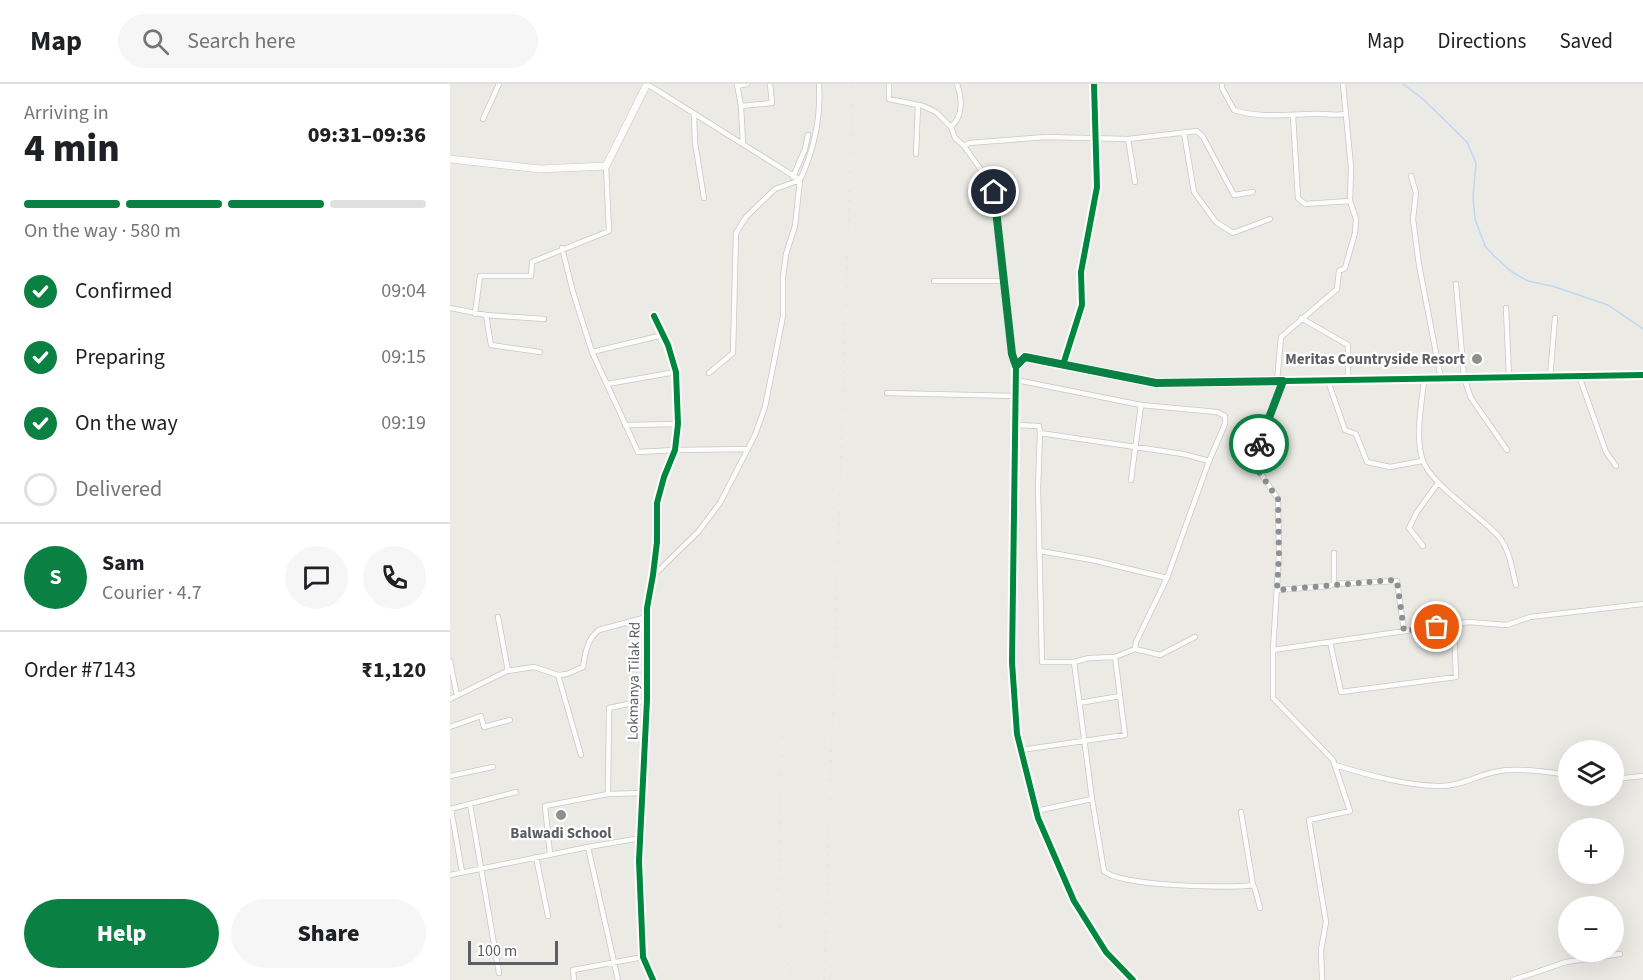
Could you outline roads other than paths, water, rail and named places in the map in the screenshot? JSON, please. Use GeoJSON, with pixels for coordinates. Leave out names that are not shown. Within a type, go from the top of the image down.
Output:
{"type":"FeatureCollection","features":[{"type":"Feature","properties":{"kind":"main road"},"geometry":{"type":"LineString","coordinates":[[450,159],[540,169],[606,166],[647,84]]}},
{"type":"Feature","properties":{"kind":"street"},"geometry":{"type":"LineString","coordinates":[[483,119],[498,87],[490,84]]}},
{"type":"Feature","properties":{"kind":"street"},"geometry":{"type":"LineString","coordinates":[[647,84],[800,180]]}},
{"type":"Feature","properties":{"kind":"street"},"geometry":{"type":"LineString","coordinates":[[743,144],[741,106],[737,85],[747,84]]}},
{"type":"Feature","properties":{"kind":"street"},"geometry":{"type":"LineString","coordinates":[[741,106],[772,103],[771,84]]}},
{"type":"Feature","properties":{"kind":"street"},"geometry":{"type":"LineString","coordinates":[[654,575],[698,532],[720,503],[748,449],[765,407],[783,316],[783,277],[786,254],[795,226],[800,180],[807,166],[818,126],[819,84]]}},
{"type":"Feature","properties":{"kind":"street"},"geometry":{"type":"LineString","coordinates":[[889,84],[890,99],[923,106],[936,112],[951,127],[955,138],[964,146],[994,192],[1012,354],[1016,366],[1012,662],[1017,734],[1036,810],[1074,901],[1106,952],[1133,980]]}},
{"type":"Feature","properties":{"kind":"street"},"geometry":{"type":"LineString","coordinates":[[951,127],[955,124],[961,107],[962,96],[957,84]]}},
{"type":"Feature","properties":{"kind":"street"},"geometry":{"type":"LineString","coordinates":[[1063,365],[1082,305],[1081,272],[1097,187],[1094,84]]}},
{"type":"Feature","properties":{"kind":"street"},"geometry":{"type":"LineString","coordinates":[[1222,84],[1234,110],[1244,113],[1293,116],[1345,114]]}},
{"type":"Feature","properties":{"kind":"street"},"geometry":{"type":"LineString","coordinates":[[1322,980],[1321,950],[1326,922],[1309,820],[1350,811],[1333,759],[1273,698],[1273,650],[1279,554],[1278,499],[1252,462],[1280,381],[1281,337],[1337,289],[1340,271],[1345,268],[1355,233],[1356,219],[1350,201],[1351,167],[1343,84]]}},
{"type":"Feature","properties":{"kind":"street"},"geometry":{"type":"LineString","coordinates":[[916,154],[918,105]]}},
{"type":"Feature","properties":{"kind":"street"},"geometry":{"type":"LineString","coordinates":[[694,114],[695,143],[704,198]]}},
{"type":"Feature","properties":{"kind":"street"},"geometry":{"type":"LineString","coordinates":[[1293,116],[1298,198],[1305,204],[1350,201]]}},
{"type":"Feature","properties":{"kind":"street"},"geometry":{"type":"LineString","coordinates":[[964,146],[969,143],[1046,136],[1128,139],[1197,131],[1203,137],[1234,195],[1252,192]]}},
{"type":"Feature","properties":{"kind":"street"},"geometry":{"type":"LineString","coordinates":[[1184,133],[1194,192],[1216,222],[1233,233],[1270,219]]}},
{"type":"Feature","properties":{"kind":"street"},"geometry":{"type":"LineString","coordinates":[[793,177],[805,149],[808,135]]}},
{"type":"Feature","properties":{"kind":"street"},"geometry":{"type":"LineString","coordinates":[[1128,139],[1135,182]]}},
{"type":"Feature","properties":{"kind":"street"},"geometry":{"type":"LineString","coordinates":[[475,314],[480,276],[531,276],[532,262],[609,231],[606,166]]}},
{"type":"Feature","properties":{"kind":"street"},"geometry":{"type":"LineString","coordinates":[[1411,176],[1416,193],[1413,219],[1419,265],[1441,379]]}},
{"type":"Feature","properties":{"kind":"street"},"geometry":{"type":"LineString","coordinates":[[710,373],[733,352],[736,233],[746,217],[775,189],[800,180]]}},
{"type":"Feature","properties":{"kind":"street"},"geometry":{"type":"LineString","coordinates":[[562,248],[592,352],[638,452],[748,449]]}},
{"type":"Feature","properties":{"kind":"street"},"geometry":{"type":"LineString","coordinates":[[933,281],[1003,281]]}},
{"type":"Feature","properties":{"kind":"street"},"geometry":{"type":"LineString","coordinates":[[1456,284],[1464,378],[1471,398],[1507,450]]}},
{"type":"Feature","properties":{"kind":"street"},"geometry":{"type":"LineString","coordinates":[[450,308],[475,314],[544,319]]}},
{"type":"Feature","properties":{"kind":"street"},"geometry":{"type":"LineString","coordinates":[[1506,308],[1509,378]]}},
{"type":"Feature","properties":{"kind":"street"},"geometry":{"type":"LineString","coordinates":[[486,315],[491,345],[540,352]]}},
{"type":"Feature","properties":{"kind":"street","name":"Lokmanya Tilak Rd"},"geometry":{"type":"LineString","coordinates":[[653,980],[643,957],[639,861],[644,793],[647,617],[654,575],[657,503],[675,450],[678,423],[676,372],[654,316]]}},
{"type":"Feature","properties":{"kind":"street"},"geometry":{"type":"LineString","coordinates":[[1301,318],[1348,345],[1347,380]]}},
{"type":"Feature","properties":{"kind":"street"},"geometry":{"type":"LineString","coordinates":[[1550,377],[1555,318]]}},
{"type":"Feature","properties":{"kind":"street"},"geometry":{"type":"LineString","coordinates":[[592,352],[663,334]]}},
{"type":"Feature","properties":{"kind":"street"},"geometry":{"type":"LineString","coordinates":[[1016,366],[1025,357],[1156,383],[1643,375]]}},
{"type":"Feature","properties":{"kind":"street"},"geometry":{"type":"LineString","coordinates":[[607,384],[676,372]]}},
{"type":"Feature","properties":{"kind":"street"},"geometry":{"type":"LineString","coordinates":[[1579,376],[1606,452],[1616,466]]}},
{"type":"Feature","properties":{"kind":"street"},"geometry":{"type":"LineString","coordinates":[[1424,379],[1419,443],[1422,461],[1438,483],[1500,539],[1507,552],[1516,585]]}},
{"type":"Feature","properties":{"kind":"street"},"geometry":{"type":"LineString","coordinates":[[1016,380],[1141,405],[1216,412],[1225,416],[1225,424],[1209,461],[1167,578],[1134,649]]}},
{"type":"Feature","properties":{"kind":"street"},"geometry":{"type":"LineString","coordinates":[[1328,381],[1345,430],[1356,434],[1367,462],[1390,467],[1422,461]]}},
{"type":"Feature","properties":{"kind":"street"},"geometry":{"type":"LineString","coordinates":[[887,393],[1016,396]]}},
{"type":"Feature","properties":{"kind":"street"},"geometry":{"type":"LineString","coordinates":[[1131,480],[1141,405]]}},
{"type":"Feature","properties":{"kind":"street"},"geometry":{"type":"LineString","coordinates":[[625,425],[678,423]]}},
{"type":"Feature","properties":{"kind":"street"},"geometry":{"type":"LineString","coordinates":[[1016,425],[1039,426],[1040,433],[1038,488],[1042,662],[1074,662],[1089,658],[1115,657],[1134,649],[1160,655],[1196,637]]}},
{"type":"Feature","properties":{"kind":"street"},"geometry":{"type":"LineString","coordinates":[[1040,433],[1183,454],[1209,461]]}},
{"type":"Feature","properties":{"kind":"street"},"geometry":{"type":"LineString","coordinates":[[1423,546],[1409,528],[1417,512],[1438,483]]}},
{"type":"Feature","properties":{"kind":"street"},"geometry":{"type":"LineString","coordinates":[[1040,551],[1092,560],[1167,578]]}},
{"type":"Feature","properties":{"kind":"street"},"geometry":{"type":"LineString","coordinates":[[1334,553],[1334,584]]}},
{"type":"Feature","properties":{"kind":"street"},"geometry":{"type":"LineString","coordinates":[[1277,590],[1397,581],[1404,631]]}},
{"type":"Feature","properties":{"kind":"street"},"geometry":{"type":"LineString","coordinates":[[1273,650],[1468,622],[1507,625],[1530,617],[1643,604]]}},
{"type":"Feature","properties":{"kind":"street"},"geometry":{"type":"LineString","coordinates":[[498,617],[508,671]]}},
{"type":"Feature","properties":{"kind":"street"},"geometry":{"type":"LineString","coordinates":[[450,699],[508,671],[534,667],[558,675],[567,674],[583,667],[585,651],[599,630],[647,617]]}},
{"type":"Feature","properties":{"kind":"street"},"geometry":{"type":"LineString","coordinates":[[1330,642],[1341,692],[1456,677],[1454,624]]}},
{"type":"Feature","properties":{"kind":"street"},"geometry":{"type":"LineString","coordinates":[[1021,750],[1125,735],[1115,657]]}},
{"type":"Feature","properties":{"kind":"street"},"geometry":{"type":"LineString","coordinates":[[450,661],[457,696]]}},
{"type":"Feature","properties":{"kind":"street"},"geometry":{"type":"LineString","coordinates":[[1074,662],[1104,871],[1109,876],[1147,884],[1252,885]]}},
{"type":"Feature","properties":{"kind":"street"},"geometry":{"type":"LineString","coordinates":[[558,675],[581,755]]}},
{"type":"Feature","properties":{"kind":"street"},"geometry":{"type":"LineString","coordinates":[[1079,703],[1120,696]]}},
{"type":"Feature","properties":{"kind":"street"},"geometry":{"type":"LineString","coordinates":[[608,794],[609,708],[647,700]]}},
{"type":"Feature","properties":{"kind":"street"},"geometry":{"type":"LineString","coordinates":[[450,727],[481,716],[484,727],[510,720]]}},
{"type":"Feature","properties":{"kind":"street"},"geometry":{"type":"LineString","coordinates":[[1335,765],[1387,780],[1439,787],[1461,784],[1496,772],[1511,770],[1558,774]]}},
{"type":"Feature","properties":{"kind":"street"},"geometry":{"type":"LineString","coordinates":[[450,776],[493,767]]}},
{"type":"Feature","properties":{"kind":"street"},"geometry":{"type":"LineString","coordinates":[[1624,778],[1643,776]]}},
{"type":"Feature","properties":{"kind":"street"},"geometry":{"type":"LineString","coordinates":[[462,872],[451,809],[516,792]]}},
{"type":"Feature","properties":{"kind":"street"},"geometry":{"type":"LineString","coordinates":[[550,854],[545,806],[608,794],[644,793]]}},
{"type":"Feature","properties":{"kind":"street"},"geometry":{"type":"LineString","coordinates":[[1036,810],[1092,799]]}},
{"type":"Feature","properties":{"kind":"street"},"geometry":{"type":"LineString","coordinates":[[470,804],[498,973]]}},
{"type":"Feature","properties":{"kind":"street"},"geometry":{"type":"LineString","coordinates":[[1241,812],[1252,885],[1260,908]]}},
{"type":"Feature","properties":{"kind":"street"},"geometry":{"type":"LineString","coordinates":[[450,875],[640,838]]}},
{"type":"Feature","properties":{"kind":"street"},"geometry":{"type":"LineString","coordinates":[[588,847],[618,980]]}},
{"type":"Feature","properties":{"kind":"street"},"geometry":{"type":"LineString","coordinates":[[536,857],[548,916]]}},
{"type":"Feature","properties":{"kind":"street"},"geometry":{"type":"LineString","coordinates":[[574,980],[573,970],[643,957]]}},
{"type":"Feature","properties":{"kind":"street"},"geometry":{"type":"LineString","coordinates":[[1513,980],[1566,962]]}},
{"type":"Feature","properties":{"kind":"waterway"},"geometry":{"type":"LineString","coordinates":[[1403,84],[1423,99],[1467,142],[1476,163],[1473,197],[1475,219],[1485,246],[1494,256],[1512,272],[1528,281],[1552,286],[1608,305],[1643,329]]}},
{"type":"Feature","properties":{"kind":"railway"},"geometry":{"type":"LineString","coordinates":[[824,980],[853,84]]}},
{"type":"Feature","properties":{"kind":"railway"},"geometry":{"type":"LineString","coordinates":[[782,736],[778,908],[792,980]]}},
{"type":"Feature","properties":{"kind":"place","name":"Meritas Countryside Resort"},"geometry":{"type":"Point","coordinates":[1477,359]}},
{"type":"Feature","properties":{"kind":"place","name":"Balwadi School"},"geometry":{"type":"Point","coordinates":[561,815]}}]}
